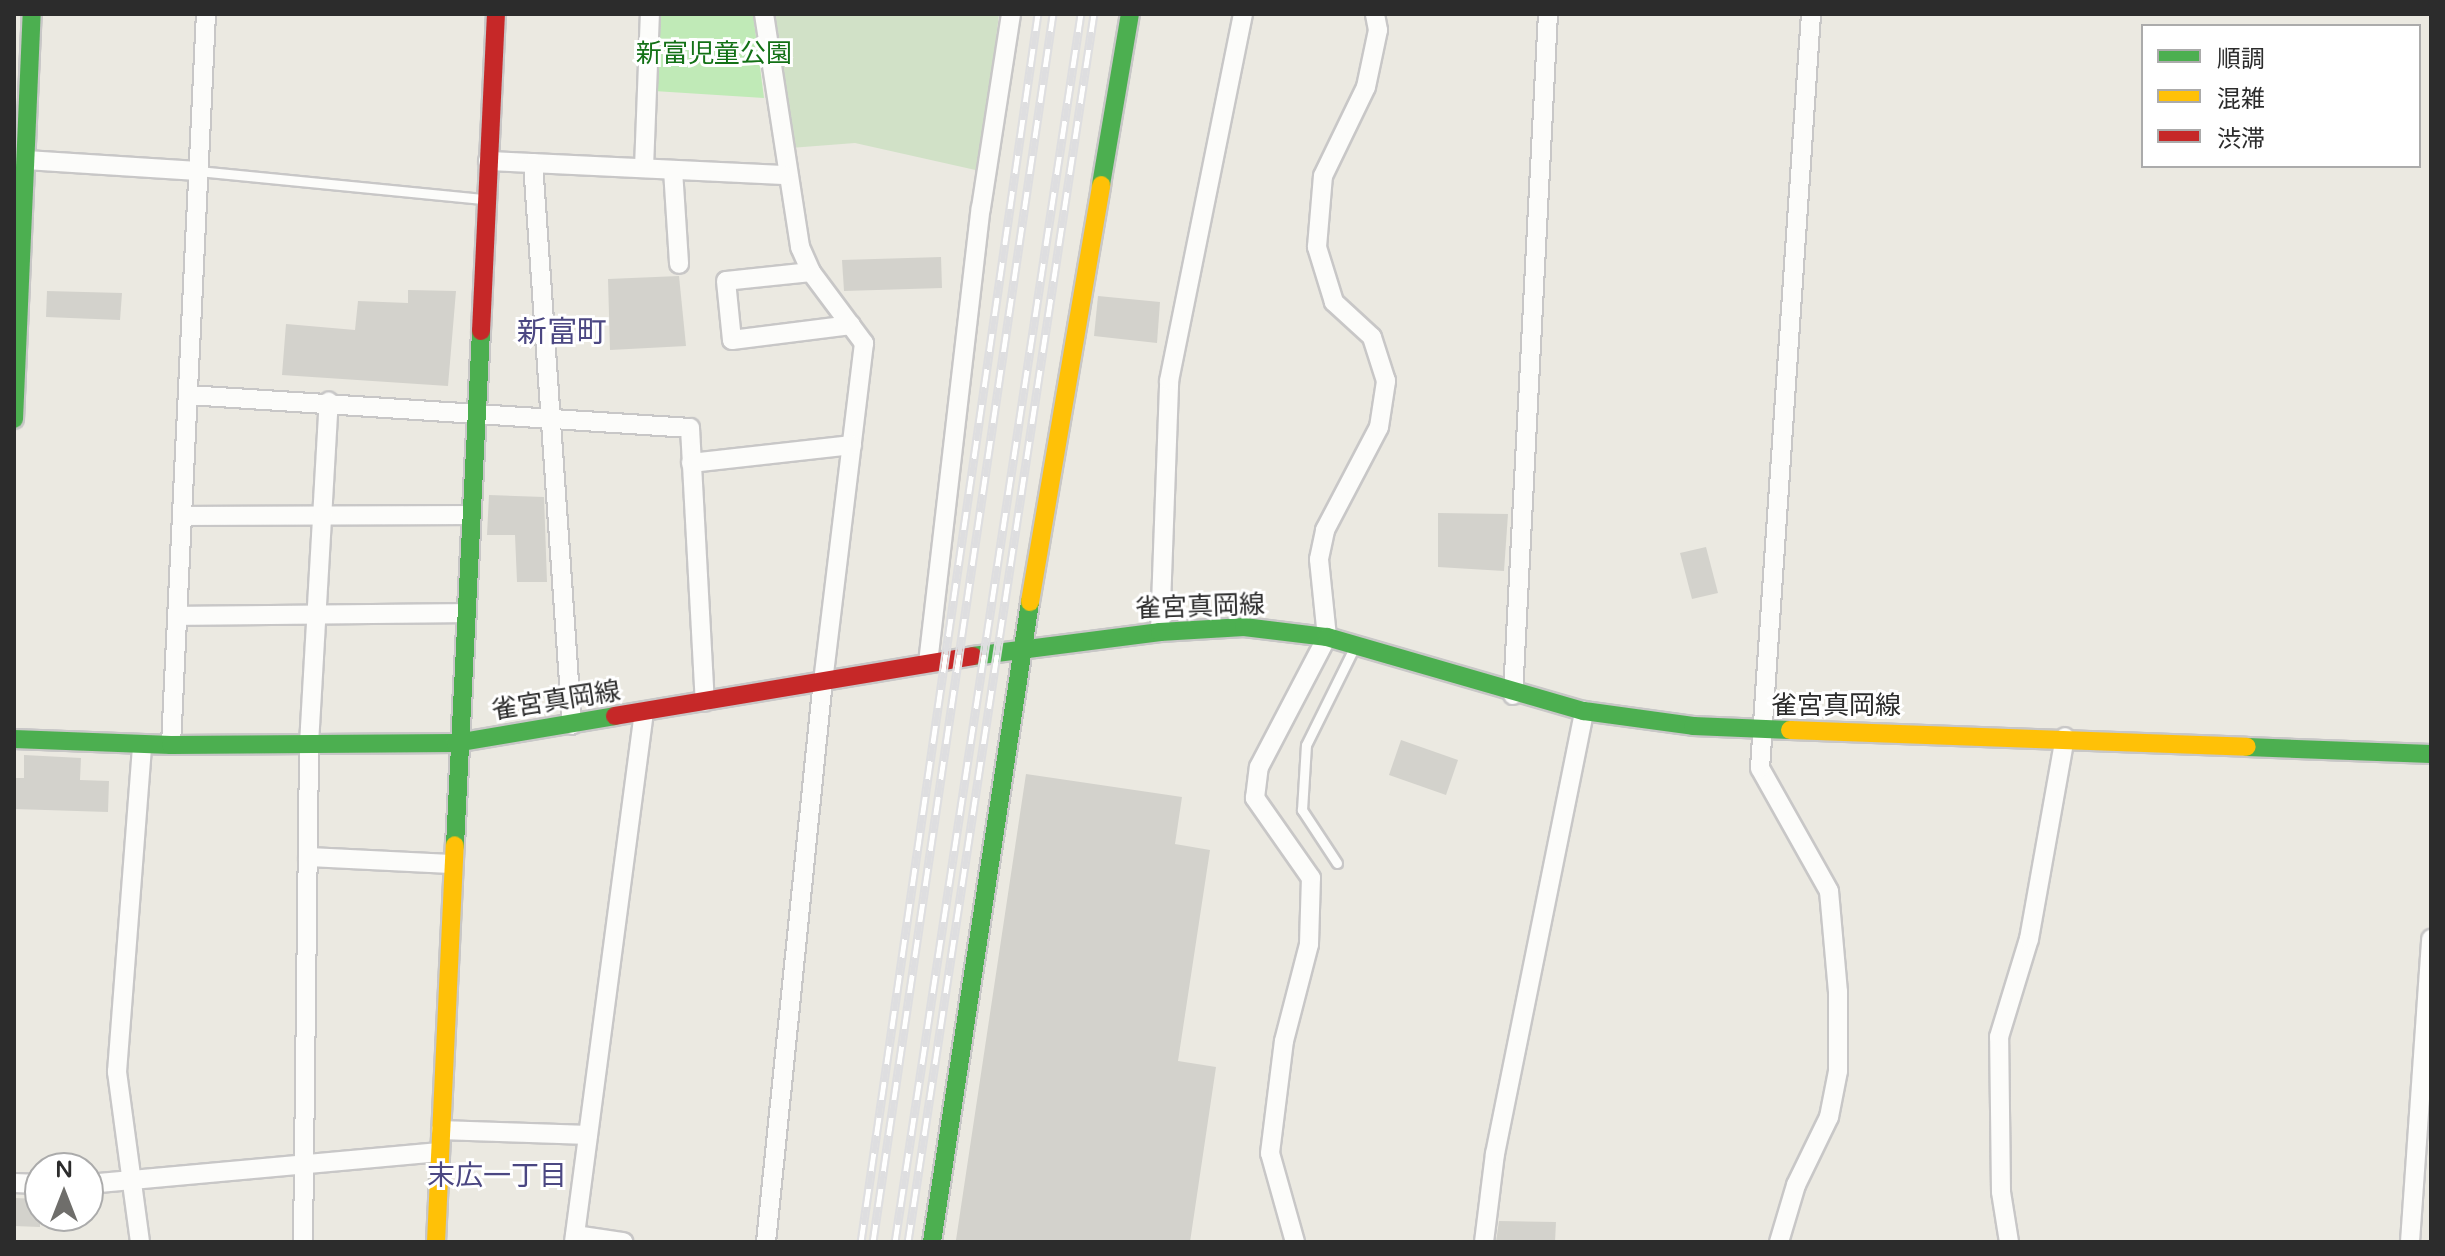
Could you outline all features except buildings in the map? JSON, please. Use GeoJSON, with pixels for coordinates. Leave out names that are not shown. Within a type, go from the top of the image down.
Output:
{"type":"FeatureCollection","features":[{"type":"Feature","properties":{"kind":"main road"},"geometry":{"type":"LineString","coordinates":[[14,419],[26,160],[22,63],[32,14]]}},
{"type":"Feature","properties":{"kind":"main road"},"geometry":{"type":"LineString","coordinates":[[436,1242],[456,743],[478,415],[496,14]]}},
{"type":"Feature","properties":{"kind":"main road"},"geometry":{"type":"LineString","coordinates":[[932,1242],[1022,649],[1130,14]]}},
{"type":"Feature","properties":{"kind":"main road","name":"雀宮真岡線"},"geometry":{"type":"LineString","coordinates":[[14,739],[142,745],[456,743],[1022,649],[1160,632],[1244,627],[1327,637],[1513,695],[1584,711],[1765,732],[2065,737],[2431,754]]}},
{"type":"Feature","properties":{"kind":"street"},"geometry":{"type":"LineString","coordinates":[[171,745],[206,14]]}},
{"type":"Feature","properties":{"kind":"street"},"geometry":{"type":"LineString","coordinates":[[644,168],[650,14]]}},
{"type":"Feature","properties":{"kind":"street"},"geometry":{"type":"LineString","coordinates":[[764,14],[785,175],[811,272],[864,343],[823,680],[766,1242]]}},
{"type":"Feature","properties":{"kind":"street"},"geometry":{"type":"LineString","coordinates":[[928,663],[981,208],[1011,14]]}},
{"type":"Feature","properties":{"kind":"street"},"geometry":{"type":"LineString","coordinates":[[1160,632],[1169,381],[1243,14]]}},
{"type":"Feature","properties":{"kind":"street"},"geometry":{"type":"LineString","coordinates":[[1295,1242],[1270,1153],[1284,1041],[1309,944],[1311,878],[1255,798],[1259,767],[1327,637],[1319,559],[1325,530],[1379,427],[1386,381],[1372,337],[1334,302],[1317,247],[1323,176],[1366,87],[1378,30],[1375,14]]}},
{"type":"Feature","properties":{"kind":"street"},"geometry":{"type":"LineString","coordinates":[[1513,695],[1548,14]]}},
{"type":"Feature","properties":{"kind":"street"},"geometry":{"type":"LineString","coordinates":[[1779,1242],[1796,1185],[1829,1117],[1838,1071],[1838,992],[1829,891],[1760,768],[1765,732],[1811,14]]}},
{"type":"Feature","properties":{"kind":"street"},"geometry":{"type":"LineString","coordinates":[[26,160],[198,171]]}},
{"type":"Feature","properties":{"kind":"street"},"geometry":{"type":"LineString","coordinates":[[488,161],[785,175]]}},
{"type":"Feature","properties":{"kind":"street"},"geometry":{"type":"LineString","coordinates":[[533,163],[572,725]]}},
{"type":"Feature","properties":{"kind":"street"},"geometry":{"type":"LineString","coordinates":[[673,170],[679,264]]}},
{"type":"Feature","properties":{"kind":"street"},"geometry":{"type":"LineString","coordinates":[[811,272],[726,281],[732,340],[851,325]]}},
{"type":"Feature","properties":{"kind":"street"},"geometry":{"type":"LineString","coordinates":[[188,395],[690,428],[705,702]]}},
{"type":"Feature","properties":{"kind":"street"},"geometry":{"type":"LineString","coordinates":[[303,1242],[309,744],[329,402]]}},
{"type":"Feature","properties":{"kind":"street"},"geometry":{"type":"LineString","coordinates":[[691,463],[852,445]]}},
{"type":"Feature","properties":{"kind":"street"},"geometry":{"type":"LineString","coordinates":[[182,516],[471,515]]}},
{"type":"Feature","properties":{"kind":"street"},"geometry":{"type":"LineString","coordinates":[[177,616],[465,613]]}},
{"type":"Feature","properties":{"kind":"street"},"geometry":{"type":"LineString","coordinates":[[1484,1242],[1495,1154],[1584,711]]}},
{"type":"Feature","properties":{"kind":"street"},"geometry":{"type":"LineString","coordinates":[[623,1242],[574,1239],[644,712]]}},
{"type":"Feature","properties":{"kind":"street"},"geometry":{"type":"LineString","coordinates":[[2009,1242],[2001,1192],[1999,1037],[2029,939],[2065,737]]}},
{"type":"Feature","properties":{"kind":"street"},"geometry":{"type":"LineString","coordinates":[[140,1242],[117,1072],[142,745]]}},
{"type":"Feature","properties":{"kind":"street"},"geometry":{"type":"LineString","coordinates":[[308,857],[452,864]]}},
{"type":"Feature","properties":{"kind":"street"},"geometry":{"type":"LineString","coordinates":[[2410,1242],[2431,939]]}},
{"type":"Feature","properties":{"kind":"street"},"geometry":{"type":"LineString","coordinates":[[441,1130],[588,1135]]}},
{"type":"Feature","properties":{"kind":"street"},"geometry":{"type":"LineString","coordinates":[[104,1183],[440,1152]]}},
{"type":"Feature","properties":{"kind":"lane"},"geometry":{"type":"LineString","coordinates":[[198,171],[486,199]]}},
{"type":"Feature","properties":{"kind":"lane"},"geometry":{"type":"LineString","coordinates":[[1337,863],[1302,810],[1306,745],[1355,646]]}},
{"type":"Feature","properties":{"kind":"green space","name":"新富児童公園"},"geometry":{"type":"Polygon","coordinates":[[[660,14],[753,14],[764,98],[654,91],[660,14]]]}},
{"type":"Feature","properties":{"kind":"green space"},"geometry":{"type":"Polygon","coordinates":[[[773,14],[999,14],[980,171],[855,143],[790,148],[773,14]]]}},
{"type":"Feature","properties":{"kind":"railway"},"geometry":{"type":"LineString","coordinates":[[861,1242],[1038,14]]}},
{"type":"Feature","properties":{"kind":"railway"},"geometry":{"type":"LineString","coordinates":[[873,1242],[1053,14]]}},
{"type":"Feature","properties":{"kind":"railway"},"geometry":{"type":"LineString","coordinates":[[895,1242],[1081,14]]}},
{"type":"Feature","properties":{"kind":"railway"},"geometry":{"type":"LineString","coordinates":[[908,1242],[1094,14]]}},
{"type":"Feature","properties":{"kind":"traffic: fast"},"geometry":{"type":"LineString","coordinates":[[14,419],[32,14]]}},
{"type":"Feature","properties":{"kind":"traffic: fast"},"geometry":{"type":"LineString","coordinates":[[1101,185],[1130,14]]}},
{"type":"Feature","properties":{"kind":"traffic: fast"},"geometry":{"type":"LineString","coordinates":[[455,845],[481,331]]}},
{"type":"Feature","properties":{"kind":"traffic: fast"},"geometry":{"type":"LineString","coordinates":[[932,1242],[1030,602]]}},
{"type":"Feature","properties":{"kind":"traffic: fast"},"geometry":{"type":"LineString","coordinates":[[973,656],[1160,632],[1244,627],[1327,637],[1584,711],[1693,726],[1790,730]]}},
{"type":"Feature","properties":{"kind":"traffic: fast"},"geometry":{"type":"LineString","coordinates":[[14,739],[171,745],[456,743],[615,716]]}},
{"type":"Feature","properties":{"kind":"traffic: fast"},"geometry":{"type":"LineString","coordinates":[[2247,747],[2431,754]]}},
{"type":"Feature","properties":{"kind":"traffic: slow"},"geometry":{"type":"LineString","coordinates":[[1030,602],[1101,185]]}},
{"type":"Feature","properties":{"kind":"traffic: slow"},"geometry":{"type":"LineString","coordinates":[[1790,730],[2247,747]]}},
{"type":"Feature","properties":{"kind":"traffic: slow"},"geometry":{"type":"LineString","coordinates":[[436,1242],[455,845]]}},
{"type":"Feature","properties":{"kind":"traffic: jam"},"geometry":{"type":"LineString","coordinates":[[481,331],[496,14]]}},
{"type":"Feature","properties":{"kind":"traffic: jam"},"geometry":{"type":"LineString","coordinates":[[615,716],[973,656]]}},
{"type":"Feature","properties":{"kind":"district","name":"新富町"},"geometry":{"type":"Point","coordinates":[562,333]}},
{"type":"Feature","properties":{"kind":"district","name":"末広一丁目"},"geometry":{"type":"Point","coordinates":[497,1176]}}]}
